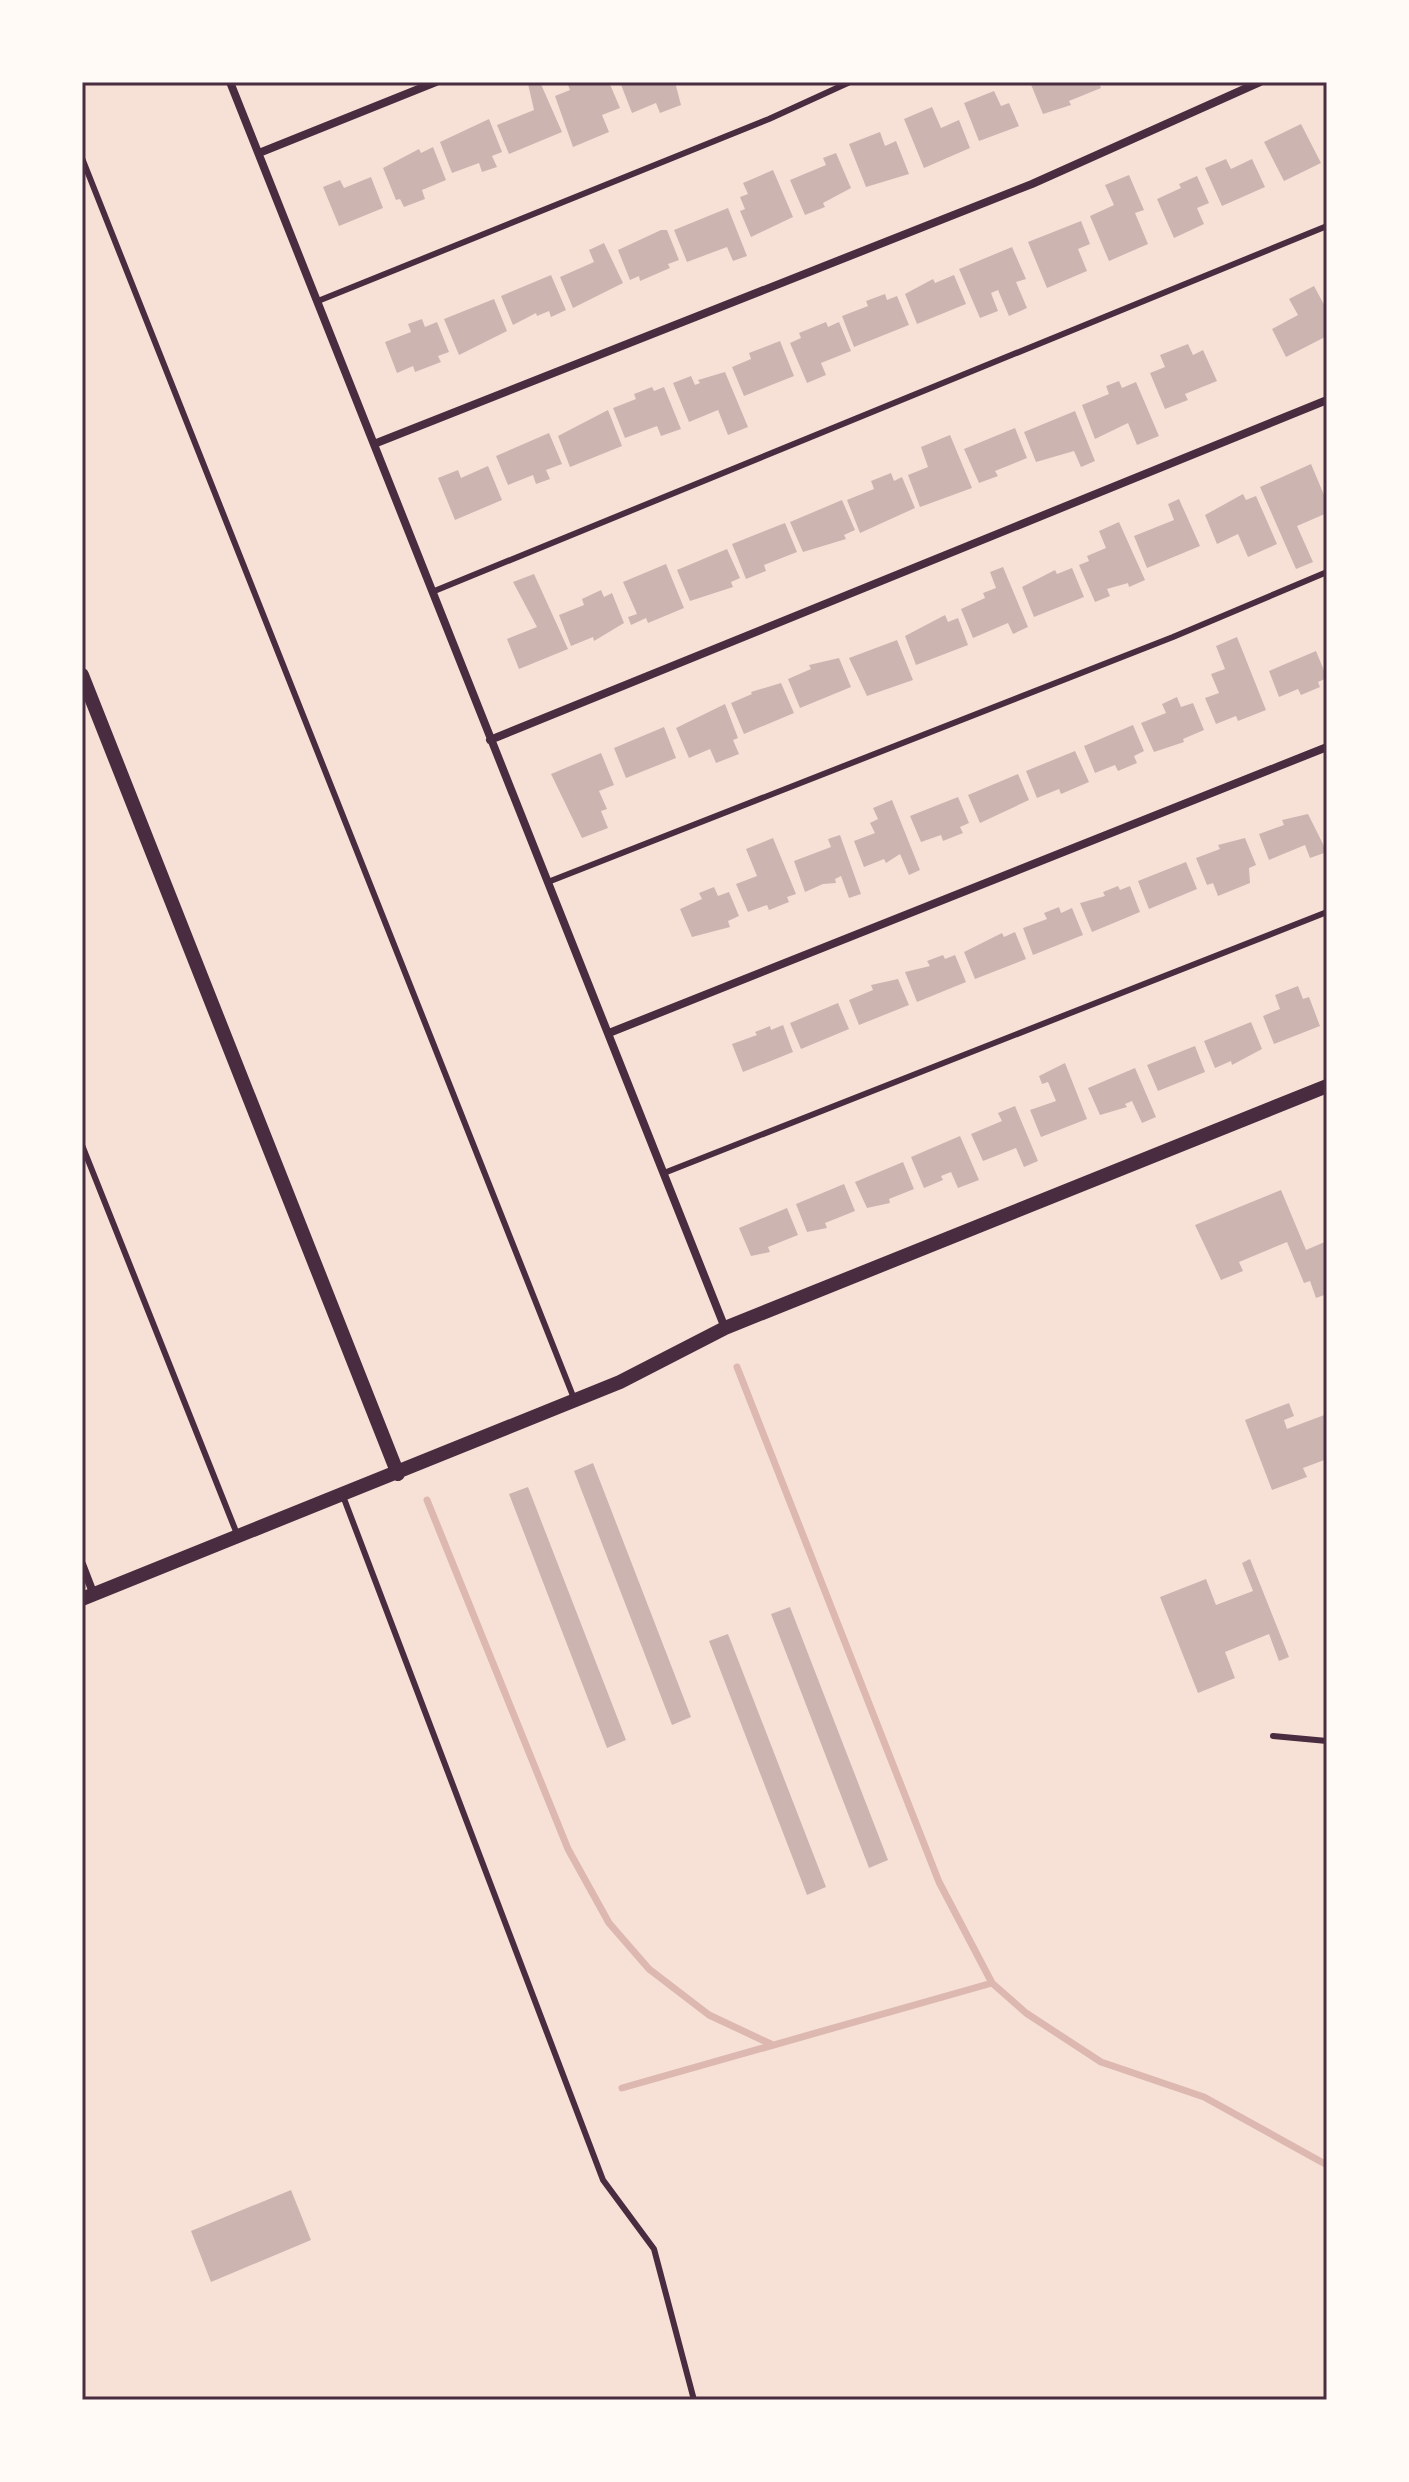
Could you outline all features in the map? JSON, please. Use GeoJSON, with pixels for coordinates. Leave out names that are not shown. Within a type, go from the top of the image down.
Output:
{"type":"FeatureCollection","features":[{"type":"Feature","properties":{"kind":"street"},"geometry":{"type":"LineString","coordinates":[[230,82],[725,1328]]}},
{"type":"Feature","properties":{"kind":"street"},"geometry":{"type":"LineString","coordinates":[[259,153],[436,82]]}},
{"type":"Feature","properties":{"kind":"street"},"geometry":{"type":"LineString","coordinates":[[374,444],[1032,184],[1260,82]]}},
{"type":"Feature","properties":{"kind":"street"},"geometry":{"type":"LineString","coordinates":[[490,740],[1327,400]]}},
{"type":"Feature","properties":{"kind":"street"},"geometry":{"type":"LineString","coordinates":[[82,675],[398,1474]]}},
{"type":"Feature","properties":{"kind":"street"},"geometry":{"type":"LineString","coordinates":[[609,1033],[1327,747]]}},
{"type":"Feature","properties":{"kind":"street"},"geometry":{"type":"LineString","coordinates":[[82,1564],[88,1597],[620,1382],[725,1328],[1327,1086]]}},
{"type":"Feature","properties":{"kind":"lane"},"geometry":{"type":"LineString","coordinates":[[318,301],[769,119],[850,82]]}},
{"type":"Feature","properties":{"kind":"lane"},"geometry":{"type":"LineString","coordinates":[[82,158],[575,1401]]}},
{"type":"Feature","properties":{"kind":"lane"},"geometry":{"type":"LineString","coordinates":[[432,592],[831,432],[1327,226]]}},
{"type":"Feature","properties":{"kind":"lane"},"geometry":{"type":"LineString","coordinates":[[548,882],[1173,637],[1327,572]]}},
{"type":"Feature","properties":{"kind":"lane"},"geometry":{"type":"LineString","coordinates":[[664,1173],[1327,912]]}},
{"type":"Feature","properties":{"kind":"lane"},"geometry":{"type":"LineString","coordinates":[[82,1145],[238,1537]]}},
{"type":"Feature","properties":{"kind":"lane"},"geometry":{"type":"LineString","coordinates":[[343,1496],[603,2180],[654,2249],[694,2400]]}},
{"type":"Feature","properties":{"kind":"lane"},"geometry":{"type":"LineString","coordinates":[[1327,1558],[1327,1566]]}},
{"type":"Feature","properties":{"kind":"lane"},"geometry":{"type":"LineString","coordinates":[[1273,1736],[1327,1741]]}},
{"type":"Feature","properties":{"kind":"building"},"geometry":{"type":"Polygon","coordinates":[[[540,82],[562,132],[509,154],[497,125],[534,110],[528,84],[540,82]]]}},
{"type":"Feature","properties":{"kind":"building"},"geometry":{"type":"Polygon","coordinates":[[[609,82],[620,108],[602,115],[609,132],[573,147],[555,96],[570,90],[568,85],[609,82]]]}},
{"type":"Feature","properties":{"kind":"building"},"geometry":{"type":"Polygon","coordinates":[[[620,82],[675,82],[681,105],[660,113],[656,103],[632,113],[620,82]]]}},
{"type":"Feature","properties":{"kind":"building"},"geometry":{"type":"Polygon","coordinates":[[[1030,82],[1099,82],[1101,88],[1069,101],[1071,105],[1043,114],[1030,82]]]}},
{"type":"Feature","properties":{"kind":"building"},"geometry":{"type":"Polygon","coordinates":[[[994,91],[1001,106],[1009,103],[1019,126],[979,141],[964,103],[994,91]]]}},
{"type":"Feature","properties":{"kind":"building"},"geometry":{"type":"Polygon","coordinates":[[[932,107],[941,128],[959,120],[970,148],[924,168],[904,119],[932,107]]]}},
{"type":"Feature","properties":{"kind":"building"},"geometry":{"type":"Polygon","coordinates":[[[489,119],[502,152],[492,156],[497,167],[482,172],[479,163],[452,173],[440,142],[489,119]]]}},
{"type":"Feature","properties":{"kind":"building"},"geometry":{"type":"Polygon","coordinates":[[[1301,124],[1321,163],[1284,181],[1264,142],[1301,124]]]}},
{"type":"Feature","properties":{"kind":"building"},"geometry":{"type":"Polygon","coordinates":[[[880,132],[885,146],[896,141],[909,174],[866,187],[849,144],[880,132]]]}},
{"type":"Feature","properties":{"kind":"building"},"geometry":{"type":"Polygon","coordinates":[[[433,147],[446,180],[422,190],[425,199],[404,207],[400,199],[396,200],[383,168],[419,149],[421,153],[433,147]]]}},
{"type":"Feature","properties":{"kind":"building"},"geometry":{"type":"Polygon","coordinates":[[[836,153],[851,188],[823,203],[825,207],[805,215],[790,180],[826,165],[823,158],[836,153]]]}},
{"type":"Feature","properties":{"kind":"building"},"geometry":{"type":"Polygon","coordinates":[[[1226,159],[1231,169],[1252,159],[1265,187],[1222,206],[1205,168],[1226,159]]]}},
{"type":"Feature","properties":{"kind":"building"},"geometry":{"type":"Polygon","coordinates":[[[773,170],[793,217],[751,237],[740,211],[745,209],[740,197],[748,194],[743,183],[773,170]]]}},
{"type":"Feature","properties":{"kind":"building"},"geometry":{"type":"Polygon","coordinates":[[[1129,175],[1144,210],[1135,213],[1148,244],[1109,261],[1090,216],[1114,205],[1105,185],[1129,175]]]}},
{"type":"Feature","properties":{"kind":"building"},"geometry":{"type":"Polygon","coordinates":[[[1197,176],[1209,203],[1197,208],[1204,224],[1174,238],[1157,199],[1181,188],[1179,184],[1197,176]]]}},
{"type":"Feature","properties":{"kind":"building"},"geometry":{"type":"Polygon","coordinates":[[[371,177],[383,208],[339,226],[323,187],[340,180],[344,188],[371,177]]]}},
{"type":"Feature","properties":{"kind":"building"},"geometry":{"type":"Polygon","coordinates":[[[728,208],[747,256],[733,261],[727,247],[687,262],[674,230],[728,208]]]}},
{"type":"Feature","properties":{"kind":"building"},"geometry":{"type":"Polygon","coordinates":[[[1081,221],[1090,244],[1078,249],[1087,271],[1047,288],[1028,242],[1081,221]]]}},
{"type":"Feature","properties":{"kind":"building"},"geometry":{"type":"Polygon","coordinates":[[[667,230],[679,260],[668,264],[670,268],[640,281],[639,276],[630,280],[618,250],[667,230]]]}},
{"type":"Feature","properties":{"kind":"building"},"geometry":{"type":"Polygon","coordinates":[[[604,243],[623,283],[573,308],[560,277],[594,262],[589,250],[604,243]]]}},
{"type":"Feature","properties":{"kind":"building"},"geometry":{"type":"Polygon","coordinates":[[[1012,247],[1026,279],[1016,282],[1027,308],[1009,316],[998,290],[991,293],[998,311],[980,318],[959,269],[1012,247]]]}},
{"type":"Feature","properties":{"kind":"building"},"geometry":{"type":"Polygon","coordinates":[[[551,275],[566,310],[551,317],[549,311],[537,316],[536,313],[513,325],[501,296],[551,275]]]}},
{"type":"Feature","properties":{"kind":"building"},"geometry":{"type":"Polygon","coordinates":[[[954,275],[966,304],[917,324],[905,294],[933,279],[935,283],[954,275]]]}},
{"type":"Feature","properties":{"kind":"building"},"geometry":{"type":"Polygon","coordinates":[[[1314,286],[1327,310],[1327,336],[1286,357],[1272,329],[1298,315],[1289,299],[1314,286]]]}},
{"type":"Feature","properties":{"kind":"building"},"geometry":{"type":"Polygon","coordinates":[[[885,294],[887,300],[897,296],[909,325],[854,347],[842,316],[868,306],[866,301],[885,294]]]}},
{"type":"Feature","properties":{"kind":"building"},"geometry":{"type":"Polygon","coordinates":[[[494,299],[507,331],[459,355],[444,319],[494,299]]]}},
{"type":"Feature","properties":{"kind":"building"},"geometry":{"type":"Polygon","coordinates":[[[422,319],[425,327],[437,322],[449,352],[438,356],[441,362],[415,372],[413,366],[397,373],[385,342],[411,332],[408,324],[422,319]]]}},
{"type":"Feature","properties":{"kind":"building"},"geometry":{"type":"Polygon","coordinates":[[[826,322],[828,327],[839,322],[851,351],[821,363],[826,375],[807,383],[790,343],[801,338],[799,333],[826,322]]]}},
{"type":"Feature","properties":{"kind":"building"},"geometry":{"type":"Polygon","coordinates":[[[780,341],[794,376],[744,396],[732,367],[751,359],[749,353],[780,341]]]}},
{"type":"Feature","properties":{"kind":"building"},"geometry":{"type":"Polygon","coordinates":[[[1188,344],[1193,355],[1203,350],[1217,381],[1185,394],[1188,400],[1165,409],[1150,373],[1165,367],[1160,355],[1188,344]]]}},
{"type":"Feature","properties":{"kind":"building"},"geometry":{"type":"Polygon","coordinates":[[[725,372],[748,427],[728,435],[718,410],[689,422],[673,383],[691,376],[695,385],[700,383],[698,380],[725,372]]]}},
{"type":"Feature","properties":{"kind":"building"},"geometry":{"type":"Polygon","coordinates":[[[1119,381],[1122,388],[1136,382],[1159,436],[1137,445],[1128,423],[1095,439],[1082,405],[1109,394],[1106,386],[1119,381]]]}},
{"type":"Feature","properties":{"kind":"building"},"geometry":{"type":"Polygon","coordinates":[[[652,387],[654,391],[664,387],[681,429],[661,436],[657,426],[625,438],[613,408],[636,399],[634,394],[652,387]]]}},
{"type":"Feature","properties":{"kind":"building"},"geometry":{"type":"Polygon","coordinates":[[[608,410],[622,446],[570,467],[558,436],[608,410]]]}},
{"type":"Feature","properties":{"kind":"building"},"geometry":{"type":"Polygon","coordinates":[[[1075,411],[1095,461],[1081,467],[1074,451],[1036,462],[1024,432],[1075,411]]]}},
{"type":"Feature","properties":{"kind":"building"},"geometry":{"type":"Polygon","coordinates":[[[1015,428],[1027,458],[995,471],[998,476],[979,483],[964,449],[1015,428]]]}},
{"type":"Feature","properties":{"kind":"building"},"geometry":{"type":"Polygon","coordinates":[[[549,433],[562,464],[546,470],[550,479],[536,484],[533,475],[508,485],[496,456],[549,433]]]}},
{"type":"Feature","properties":{"kind":"building"},"geometry":{"type":"Polygon","coordinates":[[[950,435],[972,488],[920,507],[908,475],[928,467],[921,447],[950,435]]]}},
{"type":"Feature","properties":{"kind":"building"},"geometry":{"type":"Polygon","coordinates":[[[1311,464],[1327,502],[1327,513],[1297,526],[1313,562],[1296,569],[1260,487],[1311,464]]]}},
{"type":"Feature","properties":{"kind":"building"},"geometry":{"type":"Polygon","coordinates":[[[488,466],[502,500],[455,520],[438,478],[458,470],[461,478],[488,466]]]}},
{"type":"Feature","properties":{"kind":"building"},"geometry":{"type":"Polygon","coordinates":[[[891,473],[894,481],[902,477],[915,508],[860,533],[847,500],[874,489],[871,481],[891,473]]]}},
{"type":"Feature","properties":{"kind":"building"},"geometry":{"type":"Polygon","coordinates":[[[1243,494],[1246,500],[1256,496],[1277,544],[1248,557],[1238,534],[1217,544],[1205,515],[1243,494]]]}},
{"type":"Feature","properties":{"kind":"building"},"geometry":{"type":"Polygon","coordinates":[[[1179,499],[1200,546],[1147,568],[1134,536],[1174,520],[1168,504],[1179,499]]]}},
{"type":"Feature","properties":{"kind":"building"},"geometry":{"type":"Polygon","coordinates":[[[842,500],[855,530],[844,535],[846,539],[803,552],[790,522],[842,500]]]}},
{"type":"Feature","properties":{"kind":"building"},"geometry":{"type":"Polygon","coordinates":[[[1119,522],[1145,580],[1129,587],[1128,583],[1107,589],[1110,596],[1095,602],[1079,565],[1089,561],[1087,556],[1106,548],[1099,531],[1119,522]]]}},
{"type":"Feature","properties":{"kind":"building"},"geometry":{"type":"Polygon","coordinates":[[[785,523],[797,552],[764,565],[766,571],[746,579],[732,544],[785,523]]]}},
{"type":"Feature","properties":{"kind":"building"},"geometry":{"type":"Polygon","coordinates":[[[727,549],[740,578],[731,582],[733,587],[690,601],[677,570],[727,549]]]}},
{"type":"Feature","properties":{"kind":"building"},"geometry":{"type":"Polygon","coordinates":[[[666,564],[684,608],[648,623],[646,618],[631,625],[628,617],[637,614],[623,582],[666,564]]]}},
{"type":"Feature","properties":{"kind":"building"},"geometry":{"type":"Polygon","coordinates":[[[1003,567],[1028,627],[1013,634],[1008,623],[973,638],[961,609],[985,598],[983,593],[996,588],[990,572],[1003,567]]]}},
{"type":"Feature","properties":{"kind":"building"},"geometry":{"type":"Polygon","coordinates":[[[1072,568],[1084,597],[1034,617],[1022,587],[1055,570],[1057,574],[1072,568]]]}},
{"type":"Feature","properties":{"kind":"building"},"geometry":{"type":"Polygon","coordinates":[[[534,574],[568,649],[519,669],[507,639],[537,627],[513,582],[534,574]]]}},
{"type":"Feature","properties":{"kind":"building"},"geometry":{"type":"Polygon","coordinates":[[[601,590],[604,597],[612,593],[624,623],[594,641],[593,637],[571,646],[559,615],[584,605],[582,599],[601,590]]]}},
{"type":"Feature","properties":{"kind":"building"},"geometry":{"type":"Polygon","coordinates":[[[945,615],[948,622],[958,618],[968,645],[916,665],[905,636],[945,615]]]}},
{"type":"Feature","properties":{"kind":"building"},"geometry":{"type":"Polygon","coordinates":[[[1237,637],[1266,710],[1238,721],[1236,716],[1216,724],[1205,698],[1219,693],[1211,674],[1225,669],[1216,646],[1237,637]]]}},
{"type":"Feature","properties":{"kind":"building"},"geometry":{"type":"Polygon","coordinates":[[[897,640],[913,680],[867,696],[849,658],[897,640]]]}},
{"type":"Feature","properties":{"kind":"building"},"geometry":{"type":"Polygon","coordinates":[[[1316,651],[1327,678],[1318,682],[1320,687],[1301,695],[1298,689],[1279,697],[1269,671],[1316,651]]]}},
{"type":"Feature","properties":{"kind":"building"},"geometry":{"type":"Polygon","coordinates":[[[839,658],[851,687],[800,708],[788,679],[811,669],[809,665],[839,658]]]}},
{"type":"Feature","properties":{"kind":"building"},"geometry":{"type":"Polygon","coordinates":[[[781,683],[794,713],[744,734],[731,703],[751,692],[781,683]]]}},
{"type":"Feature","properties":{"kind":"building"},"geometry":{"type":"Polygon","coordinates":[[[1177,697],[1181,707],[1193,703],[1204,730],[1183,739],[1184,742],[1154,752],[1141,723],[1166,713],[1162,704],[1177,697]]]}},
{"type":"Feature","properties":{"kind":"building"},"geometry":{"type":"Polygon","coordinates":[[[725,704],[738,738],[733,740],[739,754],[716,763],[710,749],[689,758],[676,728],[725,704]]]}},
{"type":"Feature","properties":{"kind":"building"},"geometry":{"type":"Polygon","coordinates":[[[1133,725],[1144,751],[1134,756],[1137,763],[1118,771],[1115,765],[1095,773],[1084,746],[1133,725]]]}},
{"type":"Feature","properties":{"kind":"building"},"geometry":{"type":"Polygon","coordinates":[[[664,727],[676,758],[626,778],[614,748],[664,727]]]}},
{"type":"Feature","properties":{"kind":"building"},"geometry":{"type":"Polygon","coordinates":[[[1075,751],[1089,782],[1061,794],[1059,789],[1037,798],[1026,771],[1075,751]]]}},
{"type":"Feature","properties":{"kind":"building"},"geometry":{"type":"Polygon","coordinates":[[[601,753],[614,785],[599,791],[607,809],[601,811],[608,828],[582,838],[551,774],[601,753]]]}},
{"type":"Feature","properties":{"kind":"building"},"geometry":{"type":"Polygon","coordinates":[[[1018,774],[1029,800],[980,823],[968,795],[1018,774]]]}},
{"type":"Feature","properties":{"kind":"building"},"geometry":{"type":"Polygon","coordinates":[[[958,797],[969,823],[960,827],[963,833],[943,841],[941,835],[921,842],[910,816],[958,797]]]}},
{"type":"Feature","properties":{"kind":"building"},"geometry":{"type":"Polygon","coordinates":[[[892,800],[920,870],[909,875],[900,854],[886,863],[884,859],[864,867],[854,841],[875,833],[870,823],[878,819],[873,808],[892,800]]]}},
{"type":"Feature","properties":{"kind":"building"},"geometry":{"type":"Polygon","coordinates":[[[1308,814],[1327,852],[1310,858],[1305,845],[1269,860],[1259,834],[1284,825],[1282,820],[1308,814]]]}},
{"type":"Feature","properties":{"kind":"building"},"geometry":{"type":"Polygon","coordinates":[[[840,835],[861,894],[849,898],[841,876],[835,879],[836,883],[823,884],[805,892],[794,861],[831,847],[828,839],[840,835]]]}},
{"type":"Feature","properties":{"kind":"building"},"geometry":{"type":"Polygon","coordinates":[[[773,838],[796,894],[787,897],[789,902],[769,910],[767,905],[748,912],[736,884],[757,876],[746,849],[773,838]]]}},
{"type":"Feature","properties":{"kind":"building"},"geometry":{"type":"Polygon","coordinates":[[[1245,838],[1256,865],[1249,868],[1250,883],[1218,896],[1213,883],[1207,885],[1196,858],[1220,849],[1218,845],[1245,838]]]}},
{"type":"Feature","properties":{"kind":"building"},"geometry":{"type":"Polygon","coordinates":[[[1186,862],[1197,889],[1149,909],[1138,881],[1186,862]]]}},
{"type":"Feature","properties":{"kind":"building"},"geometry":{"type":"Polygon","coordinates":[[[1118,886],[1120,890],[1130,886],[1140,912],[1092,932],[1080,903],[1105,896],[1103,892],[1118,886]]]}},
{"type":"Feature","properties":{"kind":"building"},"geometry":{"type":"Polygon","coordinates":[[[714,887],[718,896],[729,892],[739,916],[728,921],[730,927],[692,937],[680,909],[702,899],[699,893],[714,887]]]}},
{"type":"Feature","properties":{"kind":"building"},"geometry":{"type":"Polygon","coordinates":[[[1059,907],[1061,913],[1072,908],[1083,935],[1033,955],[1023,928],[1047,919],[1044,913],[1059,907]]]}},
{"type":"Feature","properties":{"kind":"building"},"geometry":{"type":"Polygon","coordinates":[[[1015,932],[1026,959],[975,979],[964,952],[1002,933],[1004,937],[1015,932]]]}},
{"type":"Feature","properties":{"kind":"building"},"geometry":{"type":"Polygon","coordinates":[[[943,955],[945,959],[955,955],[966,982],[917,1002],[905,972],[930,966],[927,961],[943,955]]]}},
{"type":"Feature","properties":{"kind":"building"},"geometry":{"type":"Polygon","coordinates":[[[898,979],[909,1005],[859,1025],[849,1000],[873,990],[871,985],[898,979]]]}},
{"type":"Feature","properties":{"kind":"building"},"geometry":{"type":"Polygon","coordinates":[[[1298,986],[1303,999],[1309,997],[1320,1026],[1274,1044],[1263,1016],[1280,1009],[1275,995],[1298,986]]]}},
{"type":"Feature","properties":{"kind":"building"},"geometry":{"type":"Polygon","coordinates":[[[838,1003],[849,1029],[801,1049],[790,1023],[838,1003]]]}},
{"type":"Feature","properties":{"kind":"building"},"geometry":{"type":"Polygon","coordinates":[[[1251,1022],[1262,1049],[1232,1065],[1231,1061],[1215,1068],[1204,1041],[1251,1022]]]}},
{"type":"Feature","properties":{"kind":"building"},"geometry":{"type":"Polygon","coordinates":[[[783,1025],[793,1052],[743,1072],[732,1044],[757,1035],[755,1032],[770,1026],[771,1030],[783,1025]]]}},
{"type":"Feature","properties":{"kind":"building"},"geometry":{"type":"Polygon","coordinates":[[[1195,1046],[1205,1072],[1158,1091],[1147,1065],[1195,1046]]]}},
{"type":"Feature","properties":{"kind":"building"},"geometry":{"type":"Polygon","coordinates":[[[1065,1063],[1087,1119],[1041,1137],[1030,1110],[1056,1101],[1048,1082],[1042,1084],[1039,1076],[1065,1063]]]}},
{"type":"Feature","properties":{"kind":"building"},"geometry":{"type":"Polygon","coordinates":[[[1135,1068],[1156,1117],[1142,1123],[1132,1101],[1125,1104],[1127,1107],[1100,1115],[1088,1088],[1135,1068]]]}},
{"type":"Feature","properties":{"kind":"building"},"geometry":{"type":"Polygon","coordinates":[[[1015,1106],[1038,1161],[1024,1167],[1016,1148],[983,1161],[971,1134],[1002,1121],[998,1113],[1015,1106]]]}},
{"type":"Feature","properties":{"kind":"building"},"geometry":{"type":"Polygon","coordinates":[[[960,1136],[979,1180],[958,1188],[951,1172],[941,1176],[943,1180],[924,1188],[911,1157],[960,1136]]]}},
{"type":"Feature","properties":{"kind":"building"},"geometry":{"type":"Polygon","coordinates":[[[903,1162],[914,1189],[889,1199],[890,1203],[867,1208],[855,1182],[903,1162]]]}},
{"type":"Feature","properties":{"kind":"building"},"geometry":{"type":"Polygon","coordinates":[[[844,1184],[855,1211],[825,1223],[827,1228],[807,1232],[796,1204],[844,1184]]]}},
{"type":"Feature","properties":{"kind":"building"},"geometry":{"type":"Polygon","coordinates":[[[1281,1190],[1306,1250],[1327,1241],[1327,1294],[1316,1298],[1310,1281],[1304,1283],[1287,1242],[1239,1262],[1243,1271],[1221,1280],[1195,1225],[1281,1190]]]}},
{"type":"Feature","properties":{"kind":"building"},"geometry":{"type":"Polygon","coordinates":[[[787,1208],[798,1235],[768,1247],[770,1252],[751,1256],[739,1228],[787,1208]]]}},
{"type":"Feature","properties":{"kind":"building"},"geometry":{"type":"Polygon","coordinates":[[[1289,1403],[1294,1416],[1284,1420],[1287,1429],[1327,1414],[1327,1459],[1303,1468],[1307,1477],[1272,1490],[1245,1420],[1289,1403]]]}},
{"type":"Feature","properties":{"kind":"building"},"geometry":{"type":"Polygon","coordinates":[[[593,1463],[691,1717],[672,1725],[574,1471],[593,1463]]]}},
{"type":"Feature","properties":{"kind":"building"},"geometry":{"type":"Polygon","coordinates":[[[528,1487],[626,1740],[607,1748],[509,1494],[528,1487]]]}},
{"type":"Feature","properties":{"kind":"building"},"geometry":{"type":"Polygon","coordinates":[[[1250,1559],[1289,1657],[1279,1661],[1269,1634],[1225,1652],[1235,1678],[1198,1693],[1160,1597],[1206,1579],[1216,1605],[1253,1591],[1242,1563],[1250,1559]]]}},
{"type":"Feature","properties":{"kind":"building"},"geometry":{"type":"Polygon","coordinates":[[[790,1607],[888,1860],[869,1868],[771,1614],[790,1607]]]}},
{"type":"Feature","properties":{"kind":"building"},"geometry":{"type":"Polygon","coordinates":[[[728,1634],[826,1887],[807,1895],[709,1641],[728,1634]]]}},
{"type":"Feature","properties":{"kind":"building"},"geometry":{"type":"Polygon","coordinates":[[[291,2190],[311,2240],[211,2282],[191,2231],[291,2190]]]}},
{"type":"Feature","properties":{"kind":"waterway"},"geometry":{"type":"LineString","coordinates":[[737,1367],[939,1882],[992,1983],[1026,2013],[1101,2062],[1204,2097],[1327,2165]]}},
{"type":"Feature","properties":{"kind":"waterway"},"geometry":{"type":"LineString","coordinates":[[427,1500],[568,1849],[609,1923],[649,1969],[709,2015],[773,2045]]}},
{"type":"Feature","properties":{"kind":"waterway"},"geometry":{"type":"LineString","coordinates":[[622,2088],[992,1983]]}}]}
